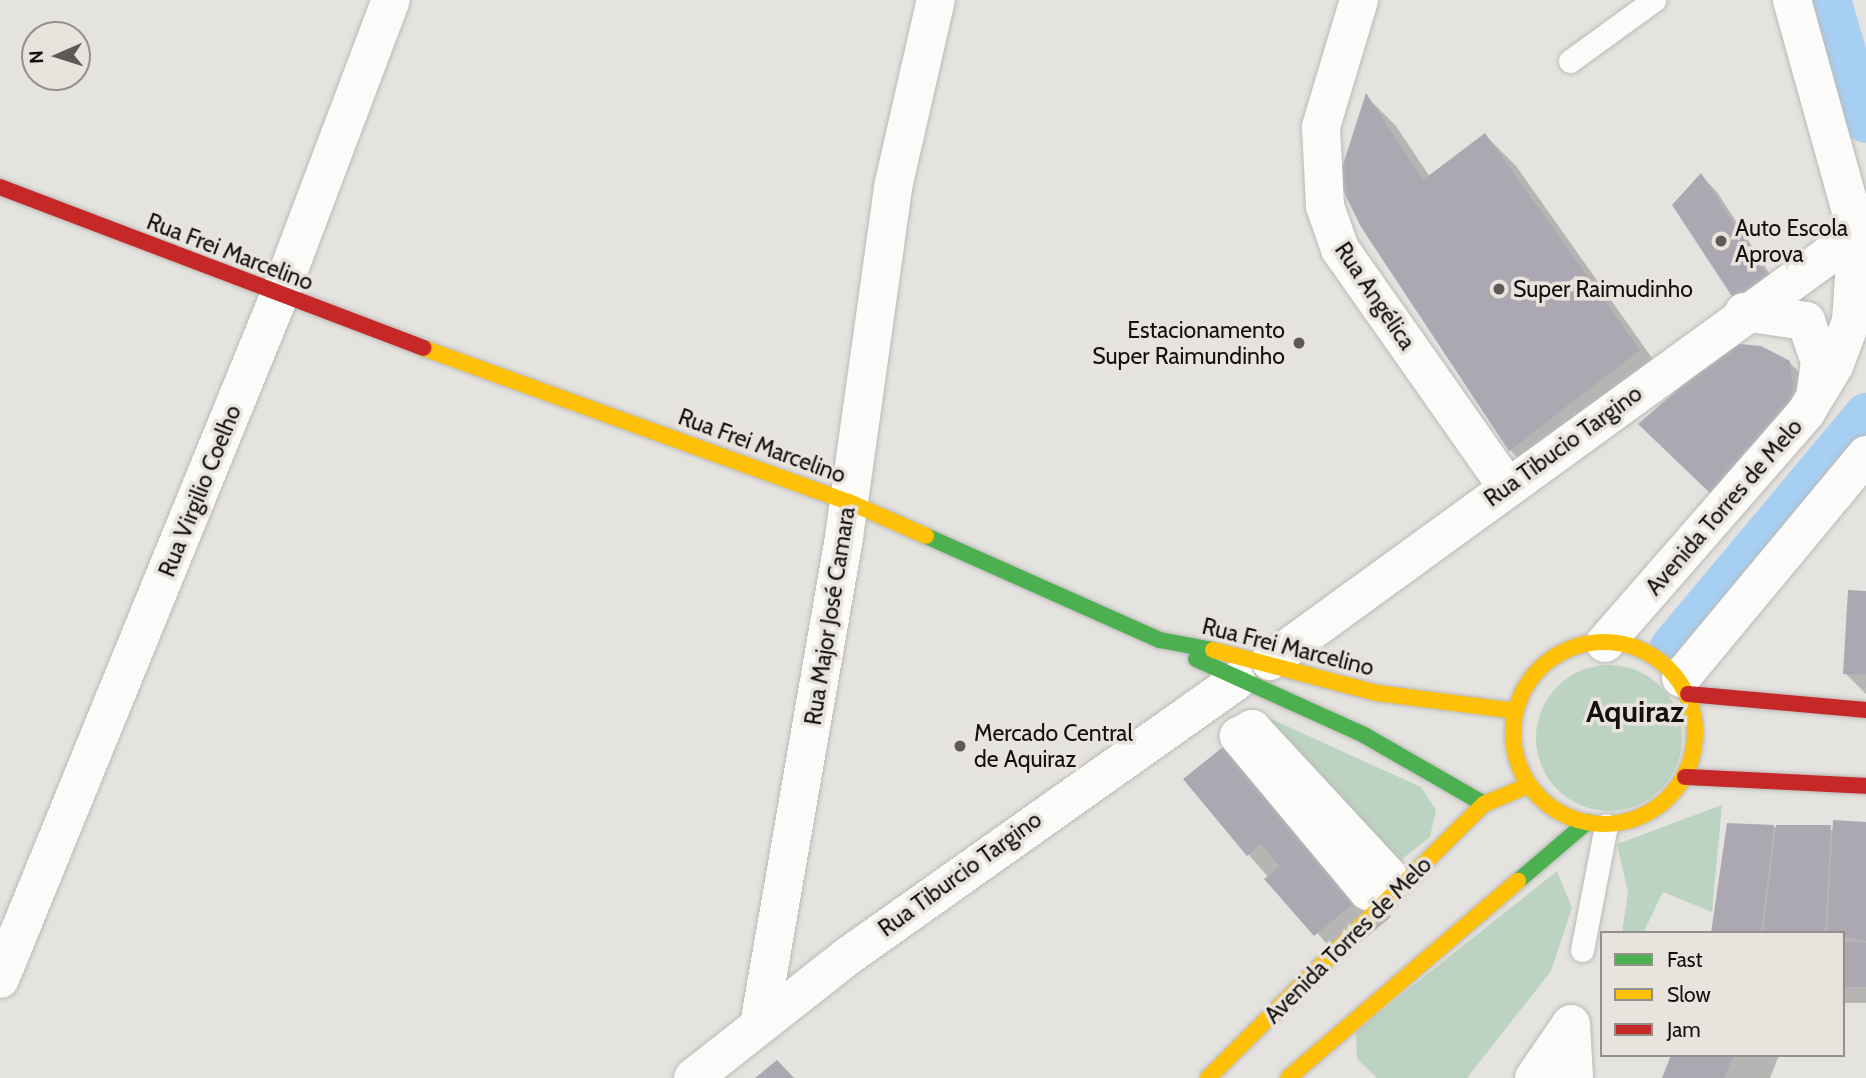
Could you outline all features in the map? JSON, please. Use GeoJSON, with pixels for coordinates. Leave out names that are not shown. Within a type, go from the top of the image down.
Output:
{"type":"FeatureCollection","features":[{"type":"Feature","properties":{"kind":"main road","name":"Rua Frei Marcelino"},"geometry":{"type":"LineString","coordinates":[[0,187],[279,296],[849,502],[1160,640],[1270,661],[1377,693],[1515,711]]}},
{"type":"Feature","properties":{"kind":"main road"},"geometry":{"type":"LineString","coordinates":[[1160,640],[1236,681],[1364,734],[1484,804]]}},
{"type":"Feature","properties":{"kind":"main road"},"geometry":{"type":"LineString","coordinates":[[1597,823],[1549,808],[1527,786],[1515,752],[1515,711],[1544,663],[1567,648],[1605,643],[1639,648],[1684,686],[1866,710]]}},
{"type":"Feature","properties":{"kind":"main road"},"geometry":{"type":"LineString","coordinates":[[1288,1078],[1325,1043],[1597,823],[1660,806],[1685,777],[1694,736],[1684,686]]}},
{"type":"Feature","properties":{"kind":"main road"},"geometry":{"type":"LineString","coordinates":[[1685,777],[1866,786]]}},
{"type":"Feature","properties":{"kind":"main road","name":"Avenida Torres de Melo"},"geometry":{"type":"LineString","coordinates":[[1208,1078],[1484,804],[1527,786]]}},
{"type":"Feature","properties":{"kind":"street","name":"Rua Virgilio Coelho"},"geometry":{"type":"LineString","coordinates":[[0,979],[279,296],[391,0]]}},
{"type":"Feature","properties":{"kind":"street","name":"Rua Major José Camara"},"geometry":{"type":"LineString","coordinates":[[759,1025],[849,502],[893,187],[936,0]]}},
{"type":"Feature","properties":{"kind":"street","name":"Rua Angélica"},"geometry":{"type":"LineString","coordinates":[[1359,0],[1321,127],[1325,206],[1340,249],[1507,487]]}},
{"type":"Feature","properties":{"kind":"street","name":"Avenida Torres de Melo"},"geometry":{"type":"LineString","coordinates":[[1605,643],[1770,459],[1815,398],[1851,321],[1863,229],[1792,0]]}},
{"type":"Feature","properties":{"kind":"street","name":"Rua Tibucio Targino"},"geometry":{"type":"LineString","coordinates":[[1270,661],[1744,312],[1863,229]]}},
{"type":"Feature","properties":{"kind":"street"},"geometry":{"type":"LineString","coordinates":[[1744,312],[1788,314],[1806,321],[1820,362],[1815,398]]}},
{"type":"Feature","properties":{"kind":"street"},"geometry":{"type":"LineString","coordinates":[[1684,686],[1866,455]]}},
{"type":"Feature","properties":{"kind":"street","name":"Rua Tiburcio Targino"},"geometry":{"type":"LineString","coordinates":[[692,1078],[759,1025],[1137,746],[1236,681]]}},
{"type":"Feature","properties":{"kind":"street"},"geometry":{"type":"LineString","coordinates":[[1534,1078],[1571,1024],[1574,1078]]}},
{"type":"Feature","properties":{"kind":"lane"},"geometry":{"type":"LineString","coordinates":[[1570,61],[1654,0]]}},
{"type":"Feature","properties":{"kind":"lane"},"geometry":{"type":"LineString","coordinates":[[1582,950],[1597,823]]}},
{"type":"Feature","properties":{"kind":"lane"},"geometry":{"type":"LineString","coordinates":[[1317,1078],[1325,1043]]}},
{"type":"Feature","properties":{"kind":"green space"},"geometry":{"type":"Polygon","coordinates":[[[1609,665],[1637,670],[1661,686],[1677,710],[1682,738],[1677,766],[1661,790],[1637,806],[1609,811],[1581,806],[1557,790],[1541,766],[1536,738],[1541,710],[1557,686],[1581,670],[1609,665]]]}},
{"type":"Feature","properties":{"kind":"green space"},"geometry":{"type":"Polygon","coordinates":[[[1271,719],[1421,787],[1436,810],[1430,837],[1387,871],[1253,728],[1271,719]]]}},
{"type":"Feature","properties":{"kind":"green space"},"geometry":{"type":"Polygon","coordinates":[[[1722,805],[1712,912],[1663,892],[1644,931],[1622,931],[1628,893],[1617,844],[1722,805]]]}},
{"type":"Feature","properties":{"kind":"green space"},"geometry":{"type":"Polygon","coordinates":[[[1557,871],[1572,908],[1551,971],[1467,1078],[1377,1078],[1357,1059],[1356,1031],[1557,871]]]}},
{"type":"Feature","properties":{"kind":"building","name":"Super Raimudinho"},"geometry":{"type":"Polygon","coordinates":[[[1366,93],[1423,180],[1485,133],[1640,350],[1509,451],[1361,227],[1338,180],[1366,93]]]}},
{"type":"Feature","properties":{"kind":"building","name":"Auto Escola Aprova"},"geometry":{"type":"Polygon","coordinates":[[[1701,173],[1769,278],[1735,301],[1672,205],[1701,173]]]}},
{"type":"Feature","properties":{"kind":"building"},"geometry":{"type":"Polygon","coordinates":[[[1731,343],[1761,346],[1790,361],[1793,389],[1788,409],[1711,494],[1638,424],[1731,343]]]}},
{"type":"Feature","properties":{"kind":"building"},"geometry":{"type":"Polygon","coordinates":[[[1848,590],[1866,591],[1866,675],[1843,674],[1848,590]]]}},
{"type":"Feature","properties":{"kind":"building"},"geometry":{"type":"Polygon","coordinates":[[[1238,735],[1368,891],[1314,936],[1264,879],[1280,866],[1261,844],[1247,856],[1183,779],[1238,735]]]}},
{"type":"Feature","properties":{"kind":"building"},"geometry":{"type":"Polygon","coordinates":[[[1833,820],[1866,822],[1866,941],[1845,937],[1845,931],[1827,931],[1833,820]]]}},
{"type":"Feature","properties":{"kind":"building"},"geometry":{"type":"Polygon","coordinates":[[[1727,823],[1774,825],[1761,931],[1711,931],[1727,823]]]}},
{"type":"Feature","properties":{"kind":"building"},"geometry":{"type":"Polygon","coordinates":[[[1776,825],[1831,825],[1825,931],[1763,931],[1776,825]]]}},
{"type":"Feature","properties":{"kind":"building"},"geometry":{"type":"Polygon","coordinates":[[[1845,942],[1866,943],[1866,987],[1845,987],[1845,942]]]}},
{"type":"Feature","properties":{"kind":"building"},"geometry":{"type":"Polygon","coordinates":[[[1670,1057],[1733,1057],[1724,1078],[1662,1078],[1670,1057]]]}},
{"type":"Feature","properties":{"kind":"building"},"geometry":{"type":"Polygon","coordinates":[[[777,1060],[794,1078],[755,1078],[777,1060]]]}},
{"type":"Feature","properties":{"kind":"waterway"},"geometry":{"type":"LineString","coordinates":[[1830,0],[1866,122]]}},
{"type":"Feature","properties":{"kind":"waterway"},"geometry":{"type":"LineString","coordinates":[[1671,647],[1866,414]]}},
{"type":"Feature","properties":{"kind":"traffic: fast"},"geometry":{"type":"LineString","coordinates":[[926,536],[1160,640],[1213,650]]}},
{"type":"Feature","properties":{"kind":"traffic: fast"},"geometry":{"type":"LineString","coordinates":[[1196,659],[1364,735],[1484,804]]}},
{"type":"Feature","properties":{"kind":"traffic: fast"},"geometry":{"type":"LineString","coordinates":[[1518,881],[1587,822]]}},
{"type":"Feature","properties":{"kind":"traffic: slow"},"geometry":{"type":"LineString","coordinates":[[423,348],[849,502],[926,536]]}},
{"type":"Feature","properties":{"kind":"traffic: slow"},"geometry":{"type":"LineString","coordinates":[[1604,642],[1639,649],[1655,657],[1668,669],[1680,682],[1688,698],[1695,733],[1688,768],[1680,784],[1668,797],[1655,809],[1639,817],[1604,824],[1569,817],[1553,809],[1540,797],[1528,784],[1520,768],[1513,733],[1520,698],[1528,682],[1540,669],[1553,657],[1569,649],[1604,642]]}},
{"type":"Feature","properties":{"kind":"traffic: slow"},"geometry":{"type":"LineString","coordinates":[[1213,650],[1377,693],[1515,711]]}},
{"type":"Feature","properties":{"kind":"traffic: slow"},"geometry":{"type":"LineString","coordinates":[[1208,1078],[1484,804],[1527,786]]}},
{"type":"Feature","properties":{"kind":"traffic: slow"},"geometry":{"type":"LineString","coordinates":[[1288,1078],[1518,881]]}},
{"type":"Feature","properties":{"kind":"traffic: jam"},"geometry":{"type":"LineString","coordinates":[[0,187],[423,348]]}},
{"type":"Feature","properties":{"kind":"traffic: jam"},"geometry":{"type":"LineString","coordinates":[[1688,694],[1866,710]]}},
{"type":"Feature","properties":{"kind":"traffic: jam"},"geometry":{"type":"LineString","coordinates":[[1685,777],[1866,786]]}},
{"type":"Feature","properties":{"kind":"place","name":"Auto Escola Aprova"},"geometry":{"type":"Point","coordinates":[1721,241]}},
{"type":"Feature","properties":{"kind":"place","name":"Super Raimudinho"},"geometry":{"type":"Point","coordinates":[1499,289]}},
{"type":"Feature","properties":{"kind":"place","name":"Estacionamento Super Raimundinho"},"geometry":{"type":"Point","coordinates":[1299,343]}},
{"type":"Feature","properties":{"kind":"place","name":"Mercado Central de Aquiraz"},"geometry":{"type":"Point","coordinates":[960,746]}},
{"type":"Feature","properties":{"kind":"district","name":"Aquiraz"},"geometry":{"type":"Point","coordinates":[1635,712]}}]}
